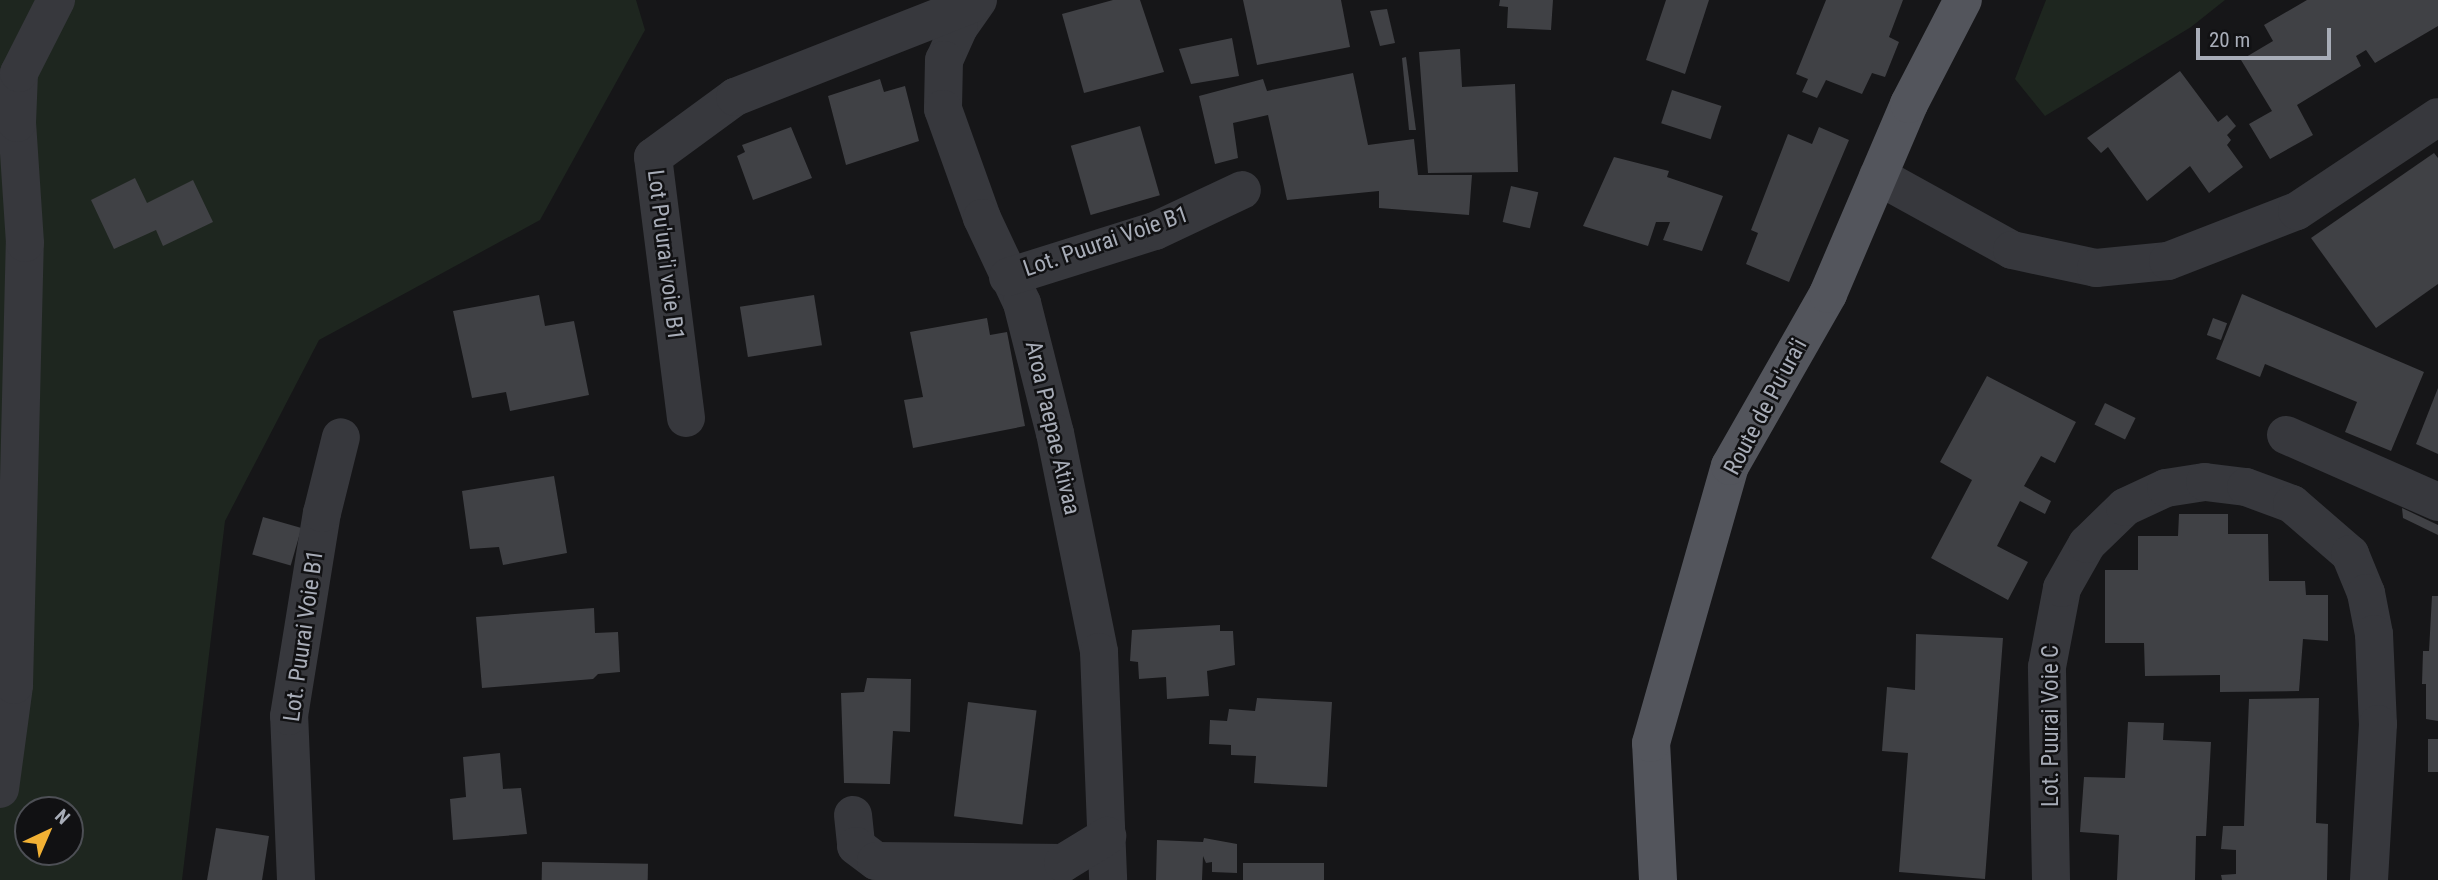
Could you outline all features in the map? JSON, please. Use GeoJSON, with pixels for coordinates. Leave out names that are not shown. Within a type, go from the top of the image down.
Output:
{"type":"FeatureCollection","features":[{"type":"Feature","properties":{"kind":"main road","name":"Route de Pu'ura'i"},"geometry":{"type":"LineString","coordinates":[[1658,880],[1651,743],[1731,466],[1828,294],[1878,176],[1963,0]]}},
{"type":"Feature","properties":{"kind":"street"},"geometry":{"type":"LineString","coordinates":[[0,789],[14,685],[25,243],[17,123],[19,73],[56,0]]}},
{"type":"Feature","properties":{"kind":"street","name":"Aroa Paepae Ativaa"},"geometry":{"type":"LineString","coordinates":[[976,1],[944,60],[943,109],[962,168],[1008,277],[1022,303],[1055,433],[1099,652],[1108,880]]}},
{"type":"Feature","properties":{"kind":"street","name":"Lot Pu'ura'i voie B1"},"geometry":{"type":"LineString","coordinates":[[686,418],[653,157],[734,97],[976,1]]}},
{"type":"Feature","properties":{"kind":"street"},"geometry":{"type":"LineString","coordinates":[[1878,176],[2012,250],[2096,268],[2168,261],[2297,211],[2438,117]]}},
{"type":"Feature","properties":{"kind":"street","name":"Lot. Puurai Voie B1"},"geometry":{"type":"LineString","coordinates":[[1008,277],[1155,231],[1242,190]]}},
{"type":"Feature","properties":{"kind":"street"},"geometry":{"type":"LineString","coordinates":[[2286,435],[2438,502]]}},
{"type":"Feature","properties":{"kind":"street","name":"Lot. Puurai Voie B1"},"geometry":{"type":"LineString","coordinates":[[296,880],[289,716],[322,513],[341,437]]}},
{"type":"Feature","properties":{"kind":"street","name":"Lot. Puurai Voie C"},"geometry":{"type":"LineString","coordinates":[[2051,880],[2047,667],[2063,588],[2087,544],[2125,507],[2166,488],[2205,482],[2246,487],[2292,504],[2322,526],[2350,554],[2366,593],[2374,635],[2378,724],[2369,880]]}},
{"type":"Feature","properties":{"kind":"street"},"geometry":{"type":"LineString","coordinates":[[853,815],[856,846],[876,861],[1063,863],[1107,836]]}},
{"type":"Feature","properties":{"kind":"shaded area"},"geometry":{"type":"Polygon","coordinates":[[[0,0],[636,0],[645,30],[540,220],[319,340],[225,521],[182,880],[0,880],[0,0]]]}},
{"type":"Feature","properties":{"kind":"shaded area"},"geometry":{"type":"Polygon","coordinates":[[[2046,0],[2225,0],[2191,27],[2045,116],[2015,79],[2046,0]]]}},
{"type":"Feature","properties":{"kind":"building"},"geometry":{"type":"Polygon","coordinates":[[[1113,0],[1140,0],[1164,72],[1084,93],[1062,14],[1113,0]]]}},
{"type":"Feature","properties":{"kind":"building"},"geometry":{"type":"Polygon","coordinates":[[[1243,0],[1341,0],[1350,47],[1257,65],[1243,0]]]}},
{"type":"Feature","properties":{"kind":"building"},"geometry":{"type":"Polygon","coordinates":[[[1500,0],[1553,0],[1551,30],[1507,28],[1508,7],[1499,6],[1500,0]]]}},
{"type":"Feature","properties":{"kind":"building"},"geometry":{"type":"Polygon","coordinates":[[[1666,0],[1709,0],[1685,74],[1646,60],[1666,0]]]}},
{"type":"Feature","properties":{"kind":"building"},"geometry":{"type":"Polygon","coordinates":[[[1826,0],[1903,0],[1889,37],[1899,42],[1885,77],[1872,73],[1862,94],[1826,80],[1817,98],[1802,92],[1808,79],[1796,74],[1826,0]]]}},
{"type":"Feature","properties":{"kind":"building"},"geometry":{"type":"Polygon","coordinates":[[[2307,0],[2438,0],[2438,26],[2375,63],[2366,50],[2356,56],[2361,66],[2297,105],[2313,135],[2270,159],[2249,124],[2272,111],[2241,60],[2273,41],[2264,25],[2307,0]]]}},
{"type":"Feature","properties":{"kind":"building"},"geometry":{"type":"Polygon","coordinates":[[[1387,9],[1395,43],[1380,46],[1370,11],[1387,9]]]}},
{"type":"Feature","properties":{"kind":"building"},"geometry":{"type":"Polygon","coordinates":[[[1232,38],[1239,76],[1191,84],[1179,49],[1232,38]]]}},
{"type":"Feature","properties":{"kind":"building"},"geometry":{"type":"Polygon","coordinates":[[[1460,49],[1462,87],[1515,84],[1518,172],[1428,173],[1419,52],[1460,49]]]}},
{"type":"Feature","properties":{"kind":"building"},"geometry":{"type":"Polygon","coordinates":[[[1406,57],[1416,130],[1409,130],[1402,58],[1406,57]]]}},
{"type":"Feature","properties":{"kind":"building"},"geometry":{"type":"Polygon","coordinates":[[[2180,71],[2218,122],[2227,115],[2236,126],[2227,135],[2231,140],[2227,145],[2243,167],[2209,193],[2190,166],[2147,201],[2108,147],[2101,153],[2087,138],[2180,71]]]}},
{"type":"Feature","properties":{"kind":"building"},"geometry":{"type":"Polygon","coordinates":[[[1353,73],[1368,145],[1414,139],[1418,175],[1472,175],[1469,215],[1379,208],[1379,191],[1287,200],[1268,115],[1233,123],[1238,158],[1215,164],[1199,96],[1263,79],[1267,91],[1353,73]]]}},
{"type":"Feature","properties":{"kind":"building"},"geometry":{"type":"Polygon","coordinates":[[[880,79],[884,92],[905,86],[919,141],[846,165],[828,96],[880,79]]]}},
{"type":"Feature","properties":{"kind":"building"},"geometry":{"type":"Polygon","coordinates":[[[1672,90],[1721,106],[1711,139],[1661,123],[1672,90]]]}},
{"type":"Feature","properties":{"kind":"building"},"geometry":{"type":"Polygon","coordinates":[[[1140,126],[1160,195],[1091,215],[1071,146],[1140,126]]]}},
{"type":"Feature","properties":{"kind":"building"},"geometry":{"type":"Polygon","coordinates":[[[791,127],[812,178],[753,200],[737,156],[745,152],[742,145],[791,127]]]}},
{"type":"Feature","properties":{"kind":"building"},"geometry":{"type":"Polygon","coordinates":[[[1819,127],[1849,140],[1789,282],[1746,264],[1758,233],[1751,230],[1788,134],[1812,144],[1819,127]]]}},
{"type":"Feature","properties":{"kind":"building"},"geometry":{"type":"Polygon","coordinates":[[[2434,153],[2438,158],[2438,284],[2376,328],[2311,238],[2434,153]]]}},
{"type":"Feature","properties":{"kind":"building"},"geometry":{"type":"Polygon","coordinates":[[[1614,157],[1669,171],[1667,177],[1723,196],[1702,251],[1663,240],[1670,222],[1656,222],[1648,246],[1583,226],[1614,157]]]}},
{"type":"Feature","properties":{"kind":"building"},"geometry":{"type":"Polygon","coordinates":[[[135,178],[147,203],[193,180],[213,222],[163,246],[156,230],[114,249],[91,200],[135,178]]]}},
{"type":"Feature","properties":{"kind":"building"},"geometry":{"type":"Polygon","coordinates":[[[1511,186],[1538,192],[1530,228],[1503,222],[1511,186]]]}},
{"type":"Feature","properties":{"kind":"building"},"geometry":{"type":"Polygon","coordinates":[[[2242,294],[2424,372],[2391,451],[2345,432],[2357,402],[2265,364],[2260,377],[2216,359],[2242,294]]]}},
{"type":"Feature","properties":{"kind":"building"},"geometry":{"type":"Polygon","coordinates":[[[539,295],[545,326],[574,321],[589,395],[510,411],[506,392],[472,398],[453,311],[539,295]]]}},
{"type":"Feature","properties":{"kind":"building"},"geometry":{"type":"Polygon","coordinates":[[[814,295],[822,345],[748,357],[740,307],[814,295]]]}},
{"type":"Feature","properties":{"kind":"building"},"geometry":{"type":"Polygon","coordinates":[[[987,318],[990,335],[1007,332],[1025,426],[913,448],[904,400],[923,397],[910,332],[987,318]]]}},
{"type":"Feature","properties":{"kind":"building"},"geometry":{"type":"Polygon","coordinates":[[[2213,318],[2227,323],[2221,340],[2207,335],[2213,318]]]}},
{"type":"Feature","properties":{"kind":"building"},"geometry":{"type":"Polygon","coordinates":[[[1987,376],[2076,422],[2055,463],[2041,456],[2024,486],[2051,501],[2045,514],[2020,501],[1997,546],[2028,562],[2008,600],[1931,558],[1972,480],[1940,462],[1987,376]]]}},
{"type":"Feature","properties":{"kind":"building"},"geometry":{"type":"Polygon","coordinates":[[[2438,388],[2438,454],[2416,444],[2438,388]]]}},
{"type":"Feature","properties":{"kind":"building"},"geometry":{"type":"Polygon","coordinates":[[[2105,403],[2136,418],[2125,439],[2094,425],[2105,403]]]}},
{"type":"Feature","properties":{"kind":"building"},"geometry":{"type":"Polygon","coordinates":[[[554,476],[567,553],[503,565],[499,547],[470,549],[462,491],[554,476]]]}},
{"type":"Feature","properties":{"kind":"building"},"geometry":{"type":"Polygon","coordinates":[[[2402,508],[2438,525],[2438,535],[2403,518],[2402,508]]]}},
{"type":"Feature","properties":{"kind":"building"},"geometry":{"type":"Polygon","coordinates":[[[2179,514],[2228,514],[2228,534],[2268,534],[2269,581],[2305,581],[2306,595],[2328,595],[2328,641],[2303,639],[2299,691],[2220,692],[2220,675],[2145,676],[2144,643],[2105,643],[2105,570],[2138,570],[2138,536],[2178,536],[2179,514]]]}},
{"type":"Feature","properties":{"kind":"building"},"geometry":{"type":"Polygon","coordinates":[[[263,517],[301,528],[291,566],[252,554],[263,517]]]}},
{"type":"Feature","properties":{"kind":"building"},"geometry":{"type":"Polygon","coordinates":[[[2432,596],[2438,596],[2438,721],[2426,719],[2426,684],[2422,684],[2423,651],[2429,651],[2432,596]]]}},
{"type":"Feature","properties":{"kind":"building"},"geometry":{"type":"Polygon","coordinates":[[[594,608],[595,633],[618,632],[620,672],[598,674],[593,679],[482,688],[476,617],[594,608]]]}},
{"type":"Feature","properties":{"kind":"building"},"geometry":{"type":"Polygon","coordinates":[[[1220,625],[1220,631],[1233,631],[1235,665],[1207,671],[1209,696],[1167,699],[1166,677],[1139,679],[1138,662],[1130,661],[1132,630],[1220,625]]]}},
{"type":"Feature","properties":{"kind":"building"},"geometry":{"type":"Polygon","coordinates":[[[1916,634],[2003,638],[1985,879],[1899,872],[1908,753],[1882,751],[1887,687],[1915,690],[1916,634]]]}},
{"type":"Feature","properties":{"kind":"building"},"geometry":{"type":"Polygon","coordinates":[[[867,678],[911,679],[910,732],[893,731],[890,784],[844,783],[841,693],[864,692],[867,678]]]}},
{"type":"Feature","properties":{"kind":"building"},"geometry":{"type":"Polygon","coordinates":[[[1257,698],[1332,702],[1327,787],[1254,783],[1256,756],[1231,755],[1231,745],[1209,744],[1210,720],[1227,721],[1229,709],[1255,711],[1257,698]]]}},
{"type":"Feature","properties":{"kind":"building"},"geometry":{"type":"Polygon","coordinates":[[[2319,698],[2316,823],[2328,824],[2327,880],[2222,880],[2221,875],[2236,874],[2236,850],[2221,849],[2223,826],[2244,826],[2249,699],[2319,698]]]}},
{"type":"Feature","properties":{"kind":"building"},"geometry":{"type":"Polygon","coordinates":[[[968,702],[1036,710],[1022,825],[954,816],[968,702]]]}},
{"type":"Feature","properties":{"kind":"building"},"geometry":{"type":"Polygon","coordinates":[[[2128,722],[2164,723],[2163,740],[2211,742],[2206,836],[2196,836],[2195,880],[2117,880],[2119,835],[2080,832],[2084,777],[2125,778],[2128,722]]]}},
{"type":"Feature","properties":{"kind":"building"},"geometry":{"type":"Polygon","coordinates":[[[2428,739],[2438,739],[2438,772],[2428,772],[2428,739]]]}},
{"type":"Feature","properties":{"kind":"building"},"geometry":{"type":"Polygon","coordinates":[[[500,753],[503,789],[521,788],[527,834],[453,840],[450,799],[466,797],[463,757],[500,753]]]}},
{"type":"Feature","properties":{"kind":"building"},"geometry":{"type":"Polygon","coordinates":[[[216,828],[269,836],[262,880],[207,880],[216,828]]]}},
{"type":"Feature","properties":{"kind":"building"},"geometry":{"type":"Polygon","coordinates":[[[1204,838],[1237,844],[1237,873],[1212,872],[1212,862],[1206,863],[1203,856],[1202,880],[1156,880],[1157,840],[1203,842],[1204,838]]]}},
{"type":"Feature","properties":{"kind":"building"},"geometry":{"type":"Polygon","coordinates":[[[542,862],[648,864],[648,880],[542,880],[542,862]]]}},
{"type":"Feature","properties":{"kind":"building"},"geometry":{"type":"Polygon","coordinates":[[[1243,863],[1324,863],[1324,880],[1243,880],[1243,863]]]}}]}
